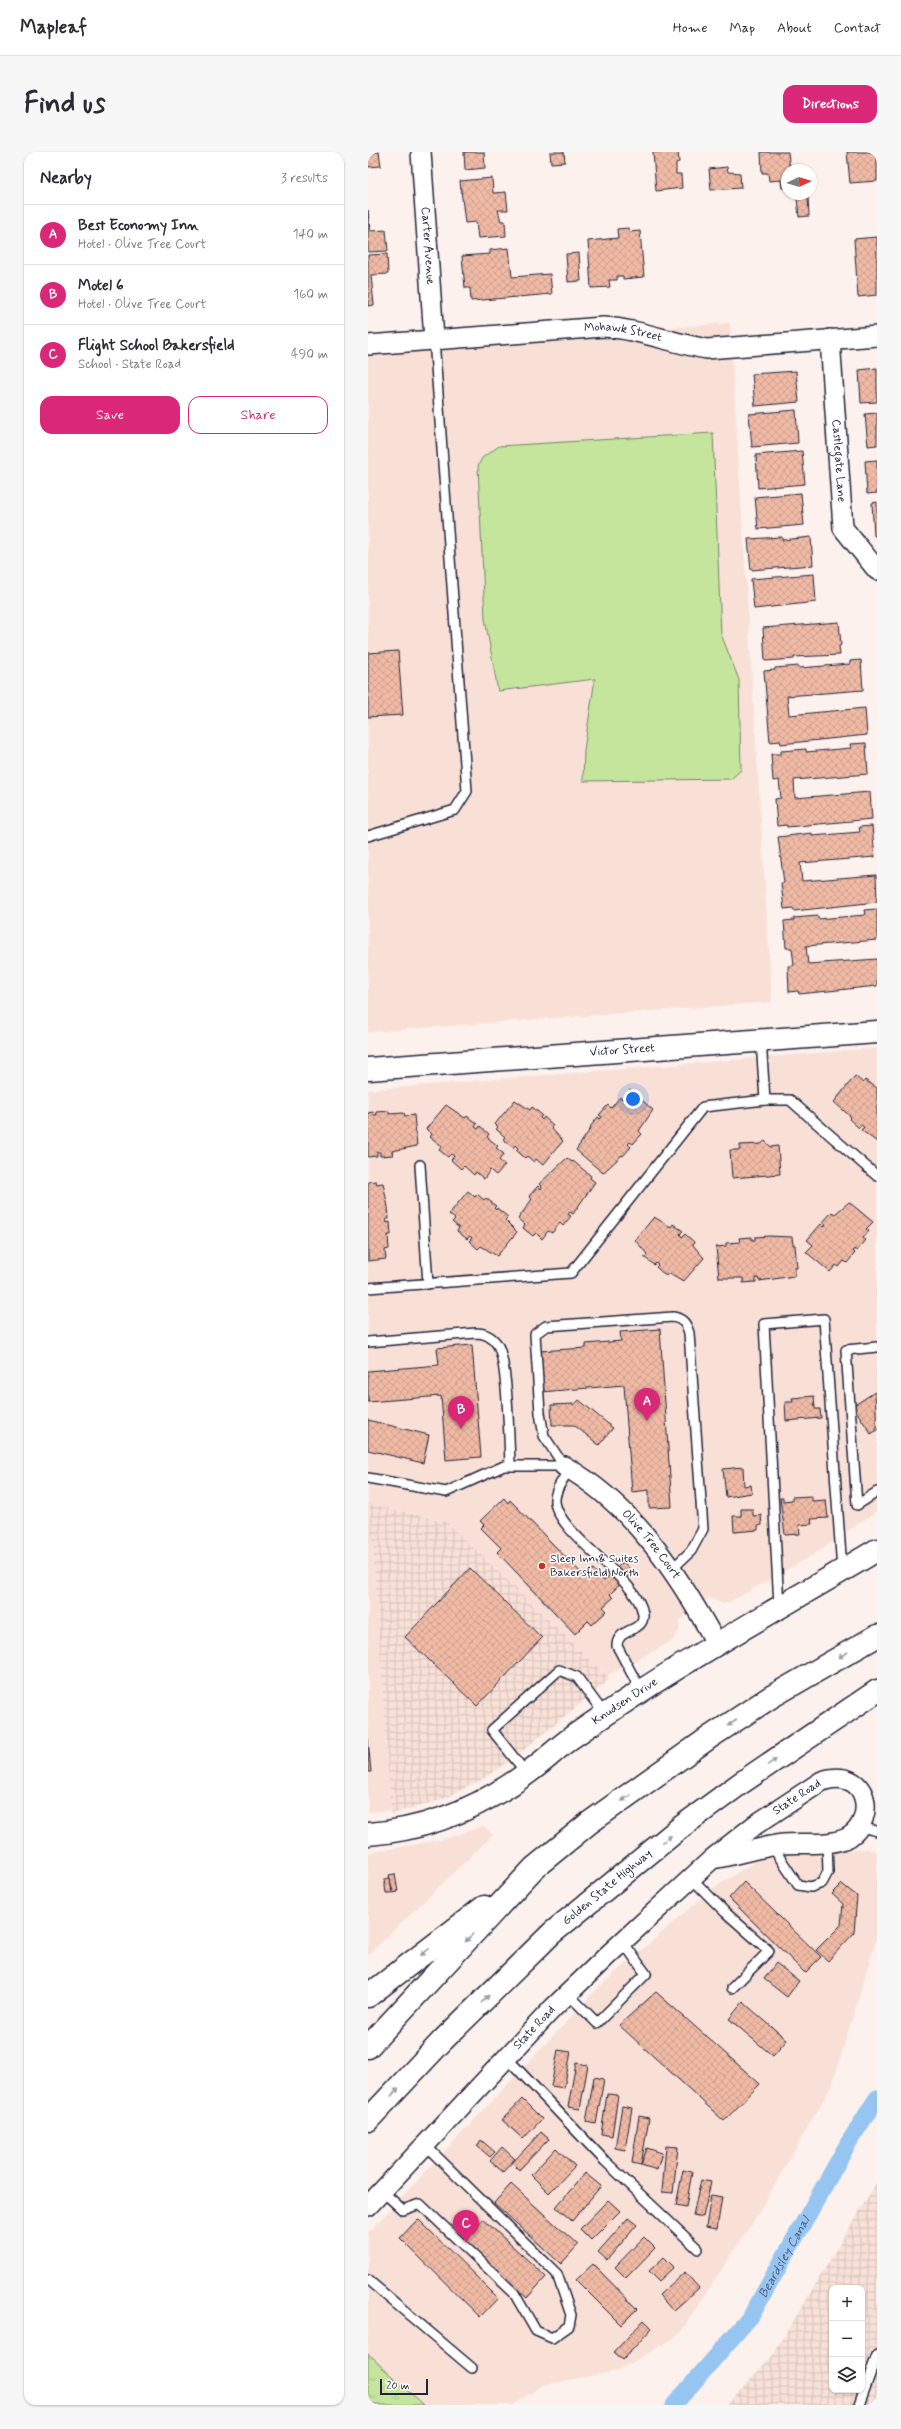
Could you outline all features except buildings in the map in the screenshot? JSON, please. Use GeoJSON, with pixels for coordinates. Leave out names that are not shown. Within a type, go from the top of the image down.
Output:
{"type":"FeatureCollection","features":[{"type":"Feature","properties":{"kind":"main road","name":"Victor Street"},"geometry":{"type":"LineString","coordinates":[[368,1069],[877,1032]]}},
{"type":"Feature","properties":{"kind":"main road","name":"Knudsen Drive"},"geometry":{"type":"LineString","coordinates":[[368,1834],[408,1829],[462,1813],[495,1795],[527,1774],[570,1739],[641,1691],[716,1643],[779,1609],[877,1550]]}},
{"type":"Feature","properties":{"kind":"main road"},"geometry":{"type":"LineString","coordinates":[[368,1996],[534,1868],[589,1823],[710,1737],[771,1697],[877,1636]]}},
{"type":"Feature","properties":{"kind":"main road","name":"Golden State Highway"},"geometry":{"type":"LineString","coordinates":[[368,2120],[443,2040],[552,1933],[681,1827],[741,1783],[877,1691]]}},
{"type":"Feature","properties":{"kind":"main road"},"geometry":{"type":"LineString","coordinates":[[368,2046],[534,1868]]}},
{"type":"Feature","properties":{"kind":"street","name":"Carter Avenue"},"geometry":{"type":"LineString","coordinates":[[421,152],[434,339]]}},
{"type":"Feature","properties":{"kind":"street","name":"Mohawk Street"},"geometry":{"type":"LineString","coordinates":[[368,345],[603,326],[626,328],[679,345],[706,349],[877,336]]}},
{"type":"Feature","properties":{"kind":"street","name":"Castlegate Lane"},"geometry":{"type":"LineString","coordinates":[[830,339],[842,528],[877,570]]}},
{"type":"Feature","properties":{"kind":"street","name":"Olive Tree Court"},"geometry":{"type":"LineString","coordinates":[[566,1467],[607,1497],[642,1532],[672,1569],[716,1643]]}},
{"type":"Feature","properties":{"kind":"street","name":"State Road"},"geometry":{"type":"LineString","coordinates":[[368,2206],[568,1994],[712,1859],[755,1825],[822,1781],[833,1777],[852,1780],[864,1790],[869,1811],[869,1829],[848,1838],[827,1842],[772,1846],[712,1859]]}},
{"type":"Feature","properties":{"kind":"lane"},"geometry":{"type":"LineString","coordinates":[[368,836],[455,810],[467,791],[434,339]]}},
{"type":"Feature","properties":{"kind":"lane"},"geometry":{"type":"LineString","coordinates":[[761,1040],[765,1100]]}},
{"type":"Feature","properties":{"kind":"lane"},"geometry":{"type":"LineString","coordinates":[[368,1288],[571,1273],[703,1107],[765,1100],[790,1100],[877,1176]]}},
{"type":"Feature","properties":{"kind":"lane"},"geometry":{"type":"LineString","coordinates":[[420,1165],[428,1284]]}},
{"type":"Feature","properties":{"kind":"lane"},"geometry":{"type":"LineString","coordinates":[[566,1467],[544,1436],[540,1413],[535,1334],[546,1326],[673,1317],[680,1319],[687,1324],[689,1333],[703,1529],[702,1535],[691,1551],[672,1569]]}},
{"type":"Feature","properties":{"kind":"lane"},"geometry":{"type":"LineString","coordinates":[[779,1609],[764,1324],[824,1319],[843,1571]]}},
{"type":"Feature","properties":{"kind":"lane"},"geometry":{"type":"LineString","coordinates":[[368,1342],[476,1333],[490,1337],[497,1345],[503,1367],[510,1465]]}},
{"type":"Feature","properties":{"kind":"lane"},"geometry":{"type":"LineString","coordinates":[[877,1347],[846,1350],[856,1505],[877,1492]]}},
{"type":"Feature","properties":{"kind":"lane"},"geometry":{"type":"LineString","coordinates":[[368,1478],[446,1492],[489,1472],[510,1465],[566,1467]]}},
{"type":"Feature","properties":{"kind":"lane"},"geometry":{"type":"LineString","coordinates":[[566,1467],[558,1489],[556,1502],[561,1518],[628,1587],[642,1608],[643,1619],[640,1626],[623,1633],[617,1641],[617,1646],[641,1691]]}},
{"type":"Feature","properties":{"kind":"lane"},"geometry":{"type":"LineString","coordinates":[[527,1774],[492,1730],[559,1670],[577,1677],[605,1715]]}},
{"type":"Feature","properties":{"kind":"lane"},"geometry":{"type":"LineString","coordinates":[[772,1846],[798,1885],[811,1887],[822,1883],[828,1872],[827,1842]]}},
{"type":"Feature","properties":{"kind":"lane"},"geometry":{"type":"LineString","coordinates":[[691,1878],[725,1912],[769,1951],[732,1988]]}},
{"type":"Feature","properties":{"kind":"lane"},"geometry":{"type":"LineString","coordinates":[[568,1994],[597,2023],[646,1974],[623,1942]]}},
{"type":"Feature","properties":{"kind":"lane"},"geometry":{"type":"LineString","coordinates":[[507,2058],[605,2161],[698,2249]]}},
{"type":"Feature","properties":{"kind":"lane"},"geometry":{"type":"LineString","coordinates":[[382,2191],[403,2210],[420,2204],[514,2293],[536,2332],[552,2338],[568,2326],[571,2315],[558,2274],[425,2145]]}},
{"type":"Feature","properties":{"kind":"lane"},"geometry":{"type":"LineString","coordinates":[[368,2280],[472,2368]]}},
{"type":"Feature","properties":{"kind":"lane"},"geometry":{"type":"LineString","coordinates":[[859,2405],[877,2355]]}},
{"type":"Feature","properties":{"kind":"shaded area"},"geometry":{"type":"Polygon","coordinates":[[[730,323],[772,1002],[368,1032],[368,351],[730,323]]]}},
{"type":"Feature","properties":{"kind":"shaded area"},"geometry":{"type":"Polygon","coordinates":[[[877,1048],[877,1511],[813,1555],[731,1601],[723,1604],[710,1598],[680,1620],[679,1631],[672,1641],[607,1676],[447,1522],[370,1504],[391,1810],[368,1812],[368,1090],[877,1048]]]}},
{"type":"Feature","properties":{"kind":"shaded area"},"geometry":{"type":"Polygon","coordinates":[[[370,1504],[447,1522],[610,1679],[515,1757],[483,1779],[441,1800],[391,1814],[370,1504]]]}},
{"type":"Feature","properties":{"kind":"shaded area"},"geometry":{"type":"Polygon","coordinates":[[[483,1826],[493,1835],[368,1955],[368,1853],[444,1839],[483,1826]]]}},
{"type":"Feature","properties":{"kind":"shaded area"},"geometry":{"type":"Polygon","coordinates":[[[868,1849],[877,1852],[877,1937],[832,2085],[755,2219],[678,2336],[617,2371],[543,2385],[513,2405],[423,2405],[368,2354],[368,2233],[599,1987],[712,1889],[769,1853],[868,1849]]]}},
{"type":"Feature","properties":{"kind":"shaded area"},"geometry":{"type":"Polygon","coordinates":[[[877,2182],[877,2405],[727,2405],[773,2355],[877,2182]]]}},
{"type":"Feature","properties":{"kind":"green space"},"geometry":{"type":"Polygon","coordinates":[[[713,433],[721,634],[739,680],[741,770],[731,779],[583,781],[584,750],[595,679],[498,691],[485,619],[478,466],[482,458],[499,446],[713,433]]]}},
{"type":"Feature","properties":{"kind":"green space"},"geometry":{"type":"Polygon","coordinates":[[[368,2354],[423,2405],[368,2405],[368,2354]]]}},
{"type":"Feature","properties":{"kind":"waterway","name":"Beardsley Canal"},"geometry":{"type":"LineString","coordinates":[[674,2405],[751,2316],[849,2142],[877,2098]]}},
{"type":"Feature","properties":{"kind":"place","name":"Best Economy Inn"},"geometry":{"type":"Point","coordinates":[647,1421]}},
{"type":"Feature","properties":{"kind":"place","name":"Motel 6"},"geometry":{"type":"Point","coordinates":[461,1429]}},
{"type":"Feature","properties":{"kind":"place","name":"Sleep Inn & Suites Bakersfield North"},"geometry":{"type":"Point","coordinates":[542,1566]}},
{"type":"Feature","properties":{"kind":"place","name":"Flight School Bakersfield"},"geometry":{"type":"Point","coordinates":[466,2243]}}]}
